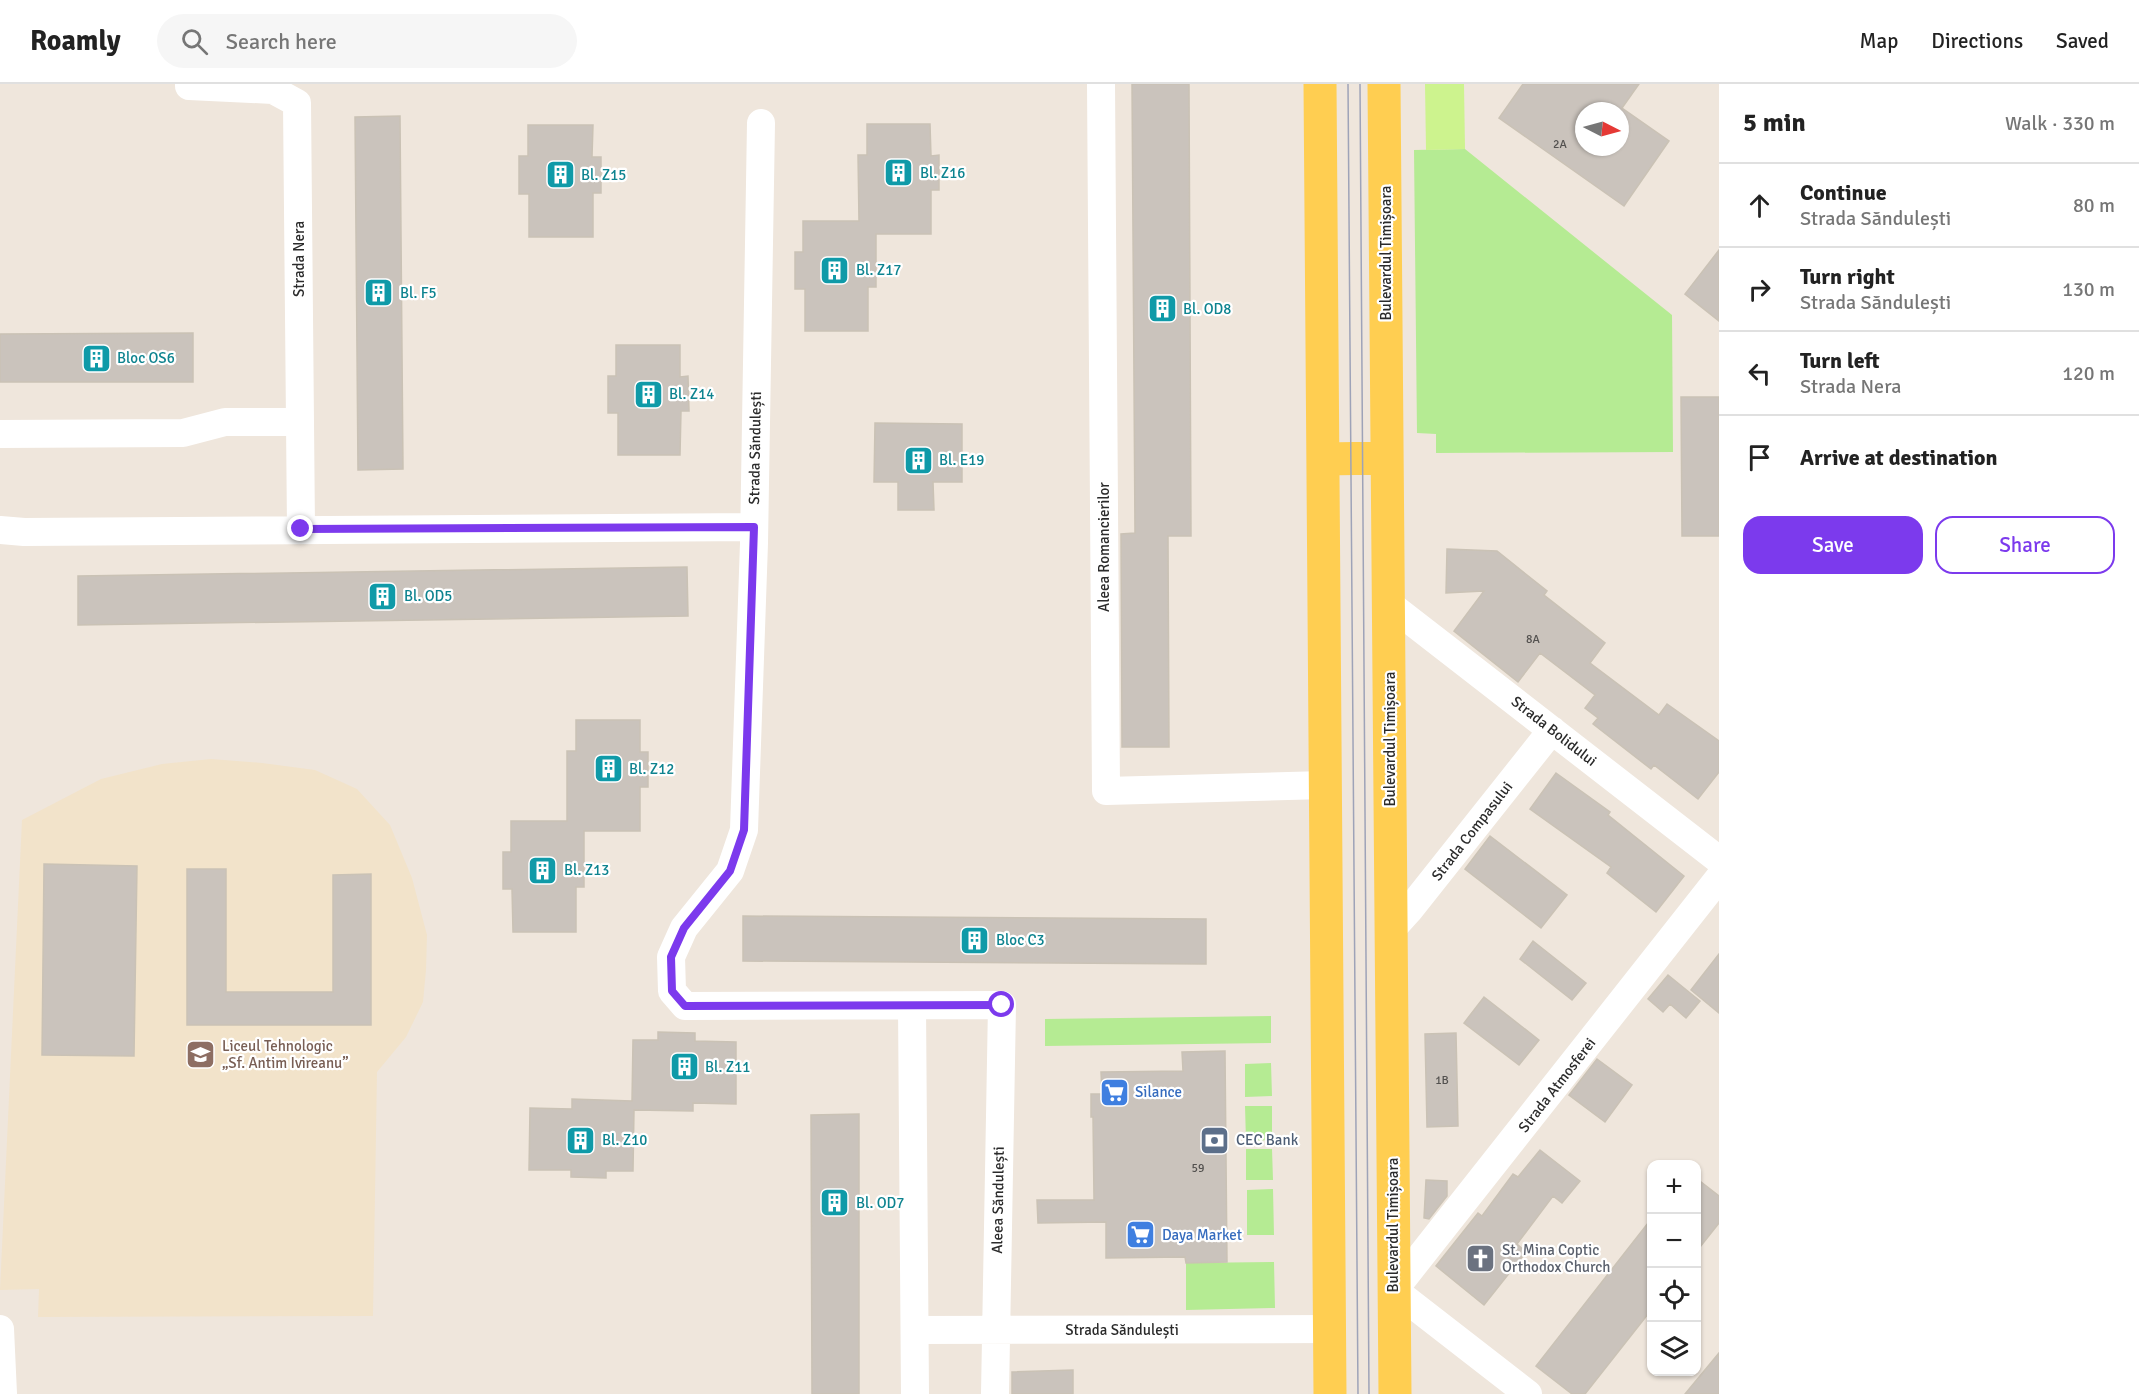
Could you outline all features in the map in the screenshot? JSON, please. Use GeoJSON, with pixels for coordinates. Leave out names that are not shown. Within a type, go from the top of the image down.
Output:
{"type":"FeatureCollection","features":[{"type":"Feature","properties":{"kind":"main road"},"geometry":{"type":"LineString","coordinates":[[1320,84],[1330,1394]]}},
{"type":"Feature","properties":{"kind":"main road","name":"Bulevardul Timișoara"},"geometry":{"type":"LineString","coordinates":[[1384,84],[1395,1394]]}},
{"type":"Feature","properties":{"kind":"main road"},"geometry":{"type":"LineString","coordinates":[[1323,459],[1387,458]]}},
{"type":"Feature","properties":{"kind":"street","name":"Strada Nera"},"geometry":{"type":"LineString","coordinates":[[189,84],[189,86],[273,90],[297,103],[301,529]]}},
{"type":"Feature","properties":{"kind":"street","name":"Aleea Romancierilor"},"geometry":{"type":"LineString","coordinates":[[1101,84],[1106,792],[1325,785]]}},
{"type":"Feature","properties":{"kind":"street","name":"Strada Săndulești"},"geometry":{"type":"LineString","coordinates":[[761,123],[754,527],[744,830],[730,871],[684,928],[671,957],[672,991],[685,1006],[1002,1005]]}},
{"type":"Feature","properties":{"kind":"street"},"geometry":{"type":"LineString","coordinates":[[0,434],[183,433],[225,423],[300,422]]}},
{"type":"Feature","properties":{"kind":"street"},"geometry":{"type":"LineString","coordinates":[[0,530],[24,532],[754,527]]}},
{"type":"Feature","properties":{"kind":"street","name":"Strada Bolidului"},"geometry":{"type":"LineString","coordinates":[[1389,604],[1719,860]]}},
{"type":"Feature","properties":{"kind":"street","name":"Strada Compasului"},"geometry":{"type":"LineString","coordinates":[[1391,930],[1552,730]]}},
{"type":"Feature","properties":{"kind":"street","name":"Strada Atmosferei"},"geometry":{"type":"LineString","coordinates":[[1394,1290],[1719,878]]}},
{"type":"Feature","properties":{"kind":"street","name":"Aleea Săndulești"},"geometry":{"type":"LineString","coordinates":[[995,1394],[1002,1005]]}},
{"type":"Feature","properties":{"kind":"street"},"geometry":{"type":"LineString","coordinates":[[912,1006],[915,1394]]}},
{"type":"Feature","properties":{"kind":"street"},"geometry":{"type":"LineString","coordinates":[[1394,1290],[1528,1394]]}},
{"type":"Feature","properties":{"kind":"street"},"geometry":{"type":"LineString","coordinates":[[0,1329],[2,1332],[3,1394]]}},
{"type":"Feature","properties":{"kind":"street","name":"Strada Săndulești"},"geometry":{"type":"LineString","coordinates":[[915,1330],[1329,1329]]}},
{"type":"Feature","properties":{"kind":"shaded area","name":"Liceul Tehnologic „Sf. Antim Ivireanu”"},"geometry":{"type":"Polygon","coordinates":[[[211,759],[315,770],[357,789],[390,825],[412,878],[427,935],[426,970],[423,1002],[406,1037],[377,1072],[373,1316],[38,1317],[39,1289],[0,1290],[22,820],[101,779],[162,764],[211,759]]]}},
{"type":"Feature","properties":{"kind":"green space"},"geometry":{"type":"Polygon","coordinates":[[[1425,84],[1464,84],[1465,149],[1426,150],[1425,84]]]}},
{"type":"Feature","properties":{"kind":"green space"},"geometry":{"type":"Polygon","coordinates":[[[1465,149],[1672,315],[1673,452],[1436,453],[1436,434],[1417,433],[1414,150],[1465,149]]]}},
{"type":"Feature","properties":{"kind":"green space"},"geometry":{"type":"Polygon","coordinates":[[[1271,1016],[1271,1043],[1045,1046],[1045,1019],[1271,1016]]]}},
{"type":"Feature","properties":{"kind":"green space"},"geometry":{"type":"Polygon","coordinates":[[[1271,1063],[1272,1096],[1245,1097],[1245,1064],[1271,1063]]]}},
{"type":"Feature","properties":{"kind":"green space"},"geometry":{"type":"Polygon","coordinates":[[[1245,1106],[1272,1106],[1272,1140],[1246,1141],[1245,1106]]]}},
{"type":"Feature","properties":{"kind":"green space"},"geometry":{"type":"Polygon","coordinates":[[[1246,1149],[1272,1149],[1273,1180],[1246,1180],[1246,1149]]]}},
{"type":"Feature","properties":{"kind":"green space"},"geometry":{"type":"Polygon","coordinates":[[[1273,1189],[1274,1235],[1247,1235],[1247,1190],[1273,1189]]]}},
{"type":"Feature","properties":{"kind":"green space"},"geometry":{"type":"Polygon","coordinates":[[[1274,1262],[1275,1308],[1186,1310],[1186,1263],[1274,1262]]]}},
{"type":"Feature","properties":{"kind":"building","name":"Bl. OD8"},"geometry":{"type":"Polygon","coordinates":[[[1132,84],[1189,84],[1191,536],[1168,536],[1169,747],[1122,747],[1121,534],[1135,533],[1132,84]]]}},
{"type":"Feature","properties":{"kind":"building"},"geometry":{"type":"Polygon","coordinates":[[[1523,84],[1639,84],[1626,102],[1575,102],[1575,156],[1629,156],[1629,113],[1669,141],[1624,206],[1499,118],[1523,84]]]}},
{"type":"Feature","properties":{"kind":"building","name":"Bl. F5"},"geometry":{"type":"Polygon","coordinates":[[[400,116],[403,469],[358,470],[355,117],[400,116]]]}},
{"type":"Feature","properties":{"kind":"building"},"geometry":{"type":"Polygon","coordinates":[[[867,124],[930,124],[931,156],[939,155],[939,190],[931,190],[931,234],[876,234],[876,287],[868,287],[868,331],[805,331],[805,289],[795,289],[795,252],[803,252],[803,221],[859,221],[858,155],[867,155],[867,124]]]}},
{"type":"Feature","properties":{"kind":"building","name":"Bl. Z15"},"geometry":{"type":"Polygon","coordinates":[[[528,125],[593,125],[592,157],[601,157],[601,193],[593,193],[593,237],[529,237],[529,194],[519,194],[519,156],[528,156],[528,125]]]}},
{"type":"Feature","properties":{"kind":"building"},"geometry":{"type":"Polygon","coordinates":[[[1719,250],[1719,321],[1685,294],[1719,250]]]}},
{"type":"Feature","properties":{"kind":"building","name":"Bloc OS6"},"geometry":{"type":"Polygon","coordinates":[[[193,333],[193,382],[0,382],[0,334],[193,333]]]}},
{"type":"Feature","properties":{"kind":"building","name":"Bl. Z14"},"geometry":{"type":"Polygon","coordinates":[[[616,345],[680,345],[680,377],[688,376],[689,411],[681,411],[680,455],[618,455],[618,413],[608,413],[608,376],[616,376],[616,345]]]}},
{"type":"Feature","properties":{"kind":"building"},"geometry":{"type":"Polygon","coordinates":[[[1681,397],[1719,397],[1719,536],[1682,536],[1681,397]]]}},
{"type":"Feature","properties":{"kind":"building","name":"Bl. E19"},"geometry":{"type":"Polygon","coordinates":[[[875,423],[962,424],[962,482],[933,482],[934,510],[898,510],[898,482],[874,482],[875,423]]]}},
{"type":"Feature","properties":{"kind":"building"},"geometry":{"type":"Polygon","coordinates":[[[1447,549],[1497,551],[1547,591],[1544,595],[1605,643],[1590,663],[1659,715],[1667,704],[1719,741],[1719,772],[1698,799],[1654,765],[1651,769],[1593,724],[1598,718],[1585,708],[1595,695],[1540,653],[1518,682],[1454,631],[1484,591],[1446,593],[1447,549]]]}},
{"type":"Feature","properties":{"kind":"building","name":"Bl. OD5"},"geometry":{"type":"Polygon","coordinates":[[[687,567],[688,616],[78,625],[78,576],[687,567]]]}},
{"type":"Feature","properties":{"kind":"building"},"geometry":{"type":"Polygon","coordinates":[[[576,720],[640,720],[640,752],[648,752],[648,787],[640,787],[640,831],[584,831],[584,887],[576,887],[576,932],[513,932],[512,889],[503,889],[503,852],[511,852],[511,821],[567,821],[567,751],[576,751],[576,720]]]}},
{"type":"Feature","properties":{"kind":"building"},"geometry":{"type":"Polygon","coordinates":[[[1556,773],[1610,812],[1608,815],[1684,876],[1656,912],[1607,873],[1611,867],[1530,809],[1556,773]]]}},
{"type":"Feature","properties":{"kind":"building"},"geometry":{"type":"Polygon","coordinates":[[[1490,836],[1567,895],[1541,928],[1465,869],[1490,836]]]}},
{"type":"Feature","properties":{"kind":"building"},"geometry":{"type":"Polygon","coordinates":[[[44,864],[137,866],[134,1056],[42,1055],[44,864]]]}},
{"type":"Feature","properties":{"kind":"building"},"geometry":{"type":"Polygon","coordinates":[[[187,869],[226,869],[226,992],[333,992],[333,875],[371,874],[371,1025],[187,1025],[187,869]]]}},
{"type":"Feature","properties":{"kind":"building","name":"Bloc C3"},"geometry":{"type":"Polygon","coordinates":[[[743,916],[1206,919],[1206,964],[743,961],[743,916]]]}},
{"type":"Feature","properties":{"kind":"building"},"geometry":{"type":"Polygon","coordinates":[[[1533,941],[1586,983],[1572,1000],[1520,959],[1533,941]]]}},
{"type":"Feature","properties":{"kind":"building"},"geometry":{"type":"Polygon","coordinates":[[[1719,954],[1719,1013],[1691,990],[1719,954]]]}},
{"type":"Feature","properties":{"kind":"building"},"geometry":{"type":"Polygon","coordinates":[[[1668,975],[1700,1001],[1686,1018],[1670,1004],[1663,1012],[1648,999],[1668,975]]]}},
{"type":"Feature","properties":{"kind":"building"},"geometry":{"type":"Polygon","coordinates":[[[1484,997],[1539,1040],[1519,1065],[1464,1023],[1484,997]]]}},
{"type":"Feature","properties":{"kind":"building"},"geometry":{"type":"Polygon","coordinates":[[[658,1032],[695,1033],[695,1041],[736,1042],[736,1104],[693,1103],[693,1111],[634,1110],[633,1171],[606,1171],[606,1178],[571,1177],[571,1170],[529,1170],[530,1108],[572,1109],[572,1099],[632,1101],[633,1040],[658,1040],[658,1032]]]}},
{"type":"Feature","properties":{"kind":"building"},"geometry":{"type":"Polygon","coordinates":[[[1456,1033],[1458,1126],[1427,1127],[1425,1034],[1456,1033]]]}},
{"type":"Feature","properties":{"kind":"building"},"geometry":{"type":"Polygon","coordinates":[[[1225,1051],[1227,1262],[1186,1263],[1185,1257],[1106,1258],[1106,1222],[1038,1223],[1037,1200],[1094,1200],[1091,1094],[1102,1094],[1101,1072],[1183,1071],[1182,1052],[1225,1051]]]}},
{"type":"Feature","properties":{"kind":"building"},"geometry":{"type":"Polygon","coordinates":[[[1597,1059],[1632,1085],[1605,1122],[1569,1095],[1597,1059]]]}},
{"type":"Feature","properties":{"kind":"building","name":"Bl. OD7"},"geometry":{"type":"Polygon","coordinates":[[[859,1114],[859,1394],[812,1394],[811,1115],[859,1114]]]}},
{"type":"Feature","properties":{"kind":"building"},"geometry":{"type":"Polygon","coordinates":[[[1540,1150],[1580,1181],[1562,1203],[1553,1196],[1517,1244],[1526,1252],[1484,1305],[1436,1266],[1478,1213],[1482,1216],[1513,1174],[1518,1177],[1540,1150]]]}},
{"type":"Feature","properties":{"kind":"building"},"geometry":{"type":"Polygon","coordinates":[[[1426,1180],[1447,1181],[1447,1196],[1429,1219],[1424,1218],[1426,1180]]]}},
{"type":"Feature","properties":{"kind":"building"},"geometry":{"type":"Polygon","coordinates":[[[1701,1182],[1719,1196],[1719,1223],[1701,1246],[1701,1182]]]}},
{"type":"Feature","properties":{"kind":"building"},"geometry":{"type":"Polygon","coordinates":[[[1647,1224],[1647,1315],[1585,1394],[1572,1394],[1536,1366],[1647,1224]]]}},
{"type":"Feature","properties":{"kind":"building"},"geometry":{"type":"Polygon","coordinates":[[[1719,1353],[1719,1394],[1685,1394],[1719,1353]]]}},
{"type":"Feature","properties":{"kind":"building"},"geometry":{"type":"Polygon","coordinates":[[[1073,1370],[1073,1394],[1012,1394],[1012,1372],[1073,1370]]]}},
{"type":"Feature","properties":{"kind":"tram line"},"geometry":{"type":"LineString","coordinates":[[1348,84],[1358,1394]]}},
{"type":"Feature","properties":{"kind":"tram line"},"geometry":{"type":"LineString","coordinates":[[1360,84],[1369,1394]]}},
{"type":"Feature","properties":{"kind":"place","name":"Bl. Z16"},"geometry":{"type":"Point","coordinates":[899,173]}},
{"type":"Feature","properties":{"kind":"place","name":"Bl. Z15"},"geometry":{"type":"Point","coordinates":[560,175]}},
{"type":"Feature","properties":{"kind":"place","name":"Bl. Z17"},"geometry":{"type":"Point","coordinates":[835,270]}},
{"type":"Feature","properties":{"kind":"place","name":"Bl. F5"},"geometry":{"type":"Point","coordinates":[379,293]}},
{"type":"Feature","properties":{"kind":"place","name":"Bl. OD8"},"geometry":{"type":"Point","coordinates":[1162,309]}},
{"type":"Feature","properties":{"kind":"place","name":"Bloc OS6"},"geometry":{"type":"Point","coordinates":[96,358]}},
{"type":"Feature","properties":{"kind":"place","name":"Bl. Z14"},"geometry":{"type":"Point","coordinates":[648,394]}},
{"type":"Feature","properties":{"kind":"place","name":"Bl. E19"},"geometry":{"type":"Point","coordinates":[918,460]}},
{"type":"Feature","properties":{"kind":"place","name":"Bl. OD5"},"geometry":{"type":"Point","coordinates":[383,596]}},
{"type":"Feature","properties":{"kind":"place","name":"Bl. Z12"},"geometry":{"type":"Point","coordinates":[608,769]}},
{"type":"Feature","properties":{"kind":"place","name":"Bl. Z13"},"geometry":{"type":"Point","coordinates":[543,870]}},
{"type":"Feature","properties":{"kind":"place","name":"Bloc C3"},"geometry":{"type":"Point","coordinates":[975,940]}},
{"type":"Feature","properties":{"kind":"place","name":"Liceul Tehnologic „Sf. Antim Ivireanu”"},"geometry":{"type":"Point","coordinates":[201,1055]}},
{"type":"Feature","properties":{"kind":"place","name":"Bl. Z11"},"geometry":{"type":"Point","coordinates":[684,1067]}},
{"type":"Feature","properties":{"kind":"place","name":"Silance"},"geometry":{"type":"Point","coordinates":[1114,1092]}},
{"type":"Feature","properties":{"kind":"place","name":"Bl. Z10"},"geometry":{"type":"Point","coordinates":[581,1140]}},
{"type":"Feature","properties":{"kind":"place","name":"CEC Bank"},"geometry":{"type":"Point","coordinates":[1215,1140]}},
{"type":"Feature","properties":{"kind":"place","name":"Bl. OD7"},"geometry":{"type":"Point","coordinates":[835,1203]}},
{"type":"Feature","properties":{"kind":"place","name":"Daya Market"},"geometry":{"type":"Point","coordinates":[1141,1235]}},
{"type":"Feature","properties":{"kind":"place","name":"St. Mina Coptic Orthodox Church"},"geometry":{"type":"Point","coordinates":[1481,1259]}},
{"type":"Feature","properties":{"kind":"route"},"geometry":{"type":"LineString","coordinates":[[301,529],[754,527],[744,830],[730,871],[684,928],[671,957],[672,991],[685,1006],[1002,1005]]}}]}
